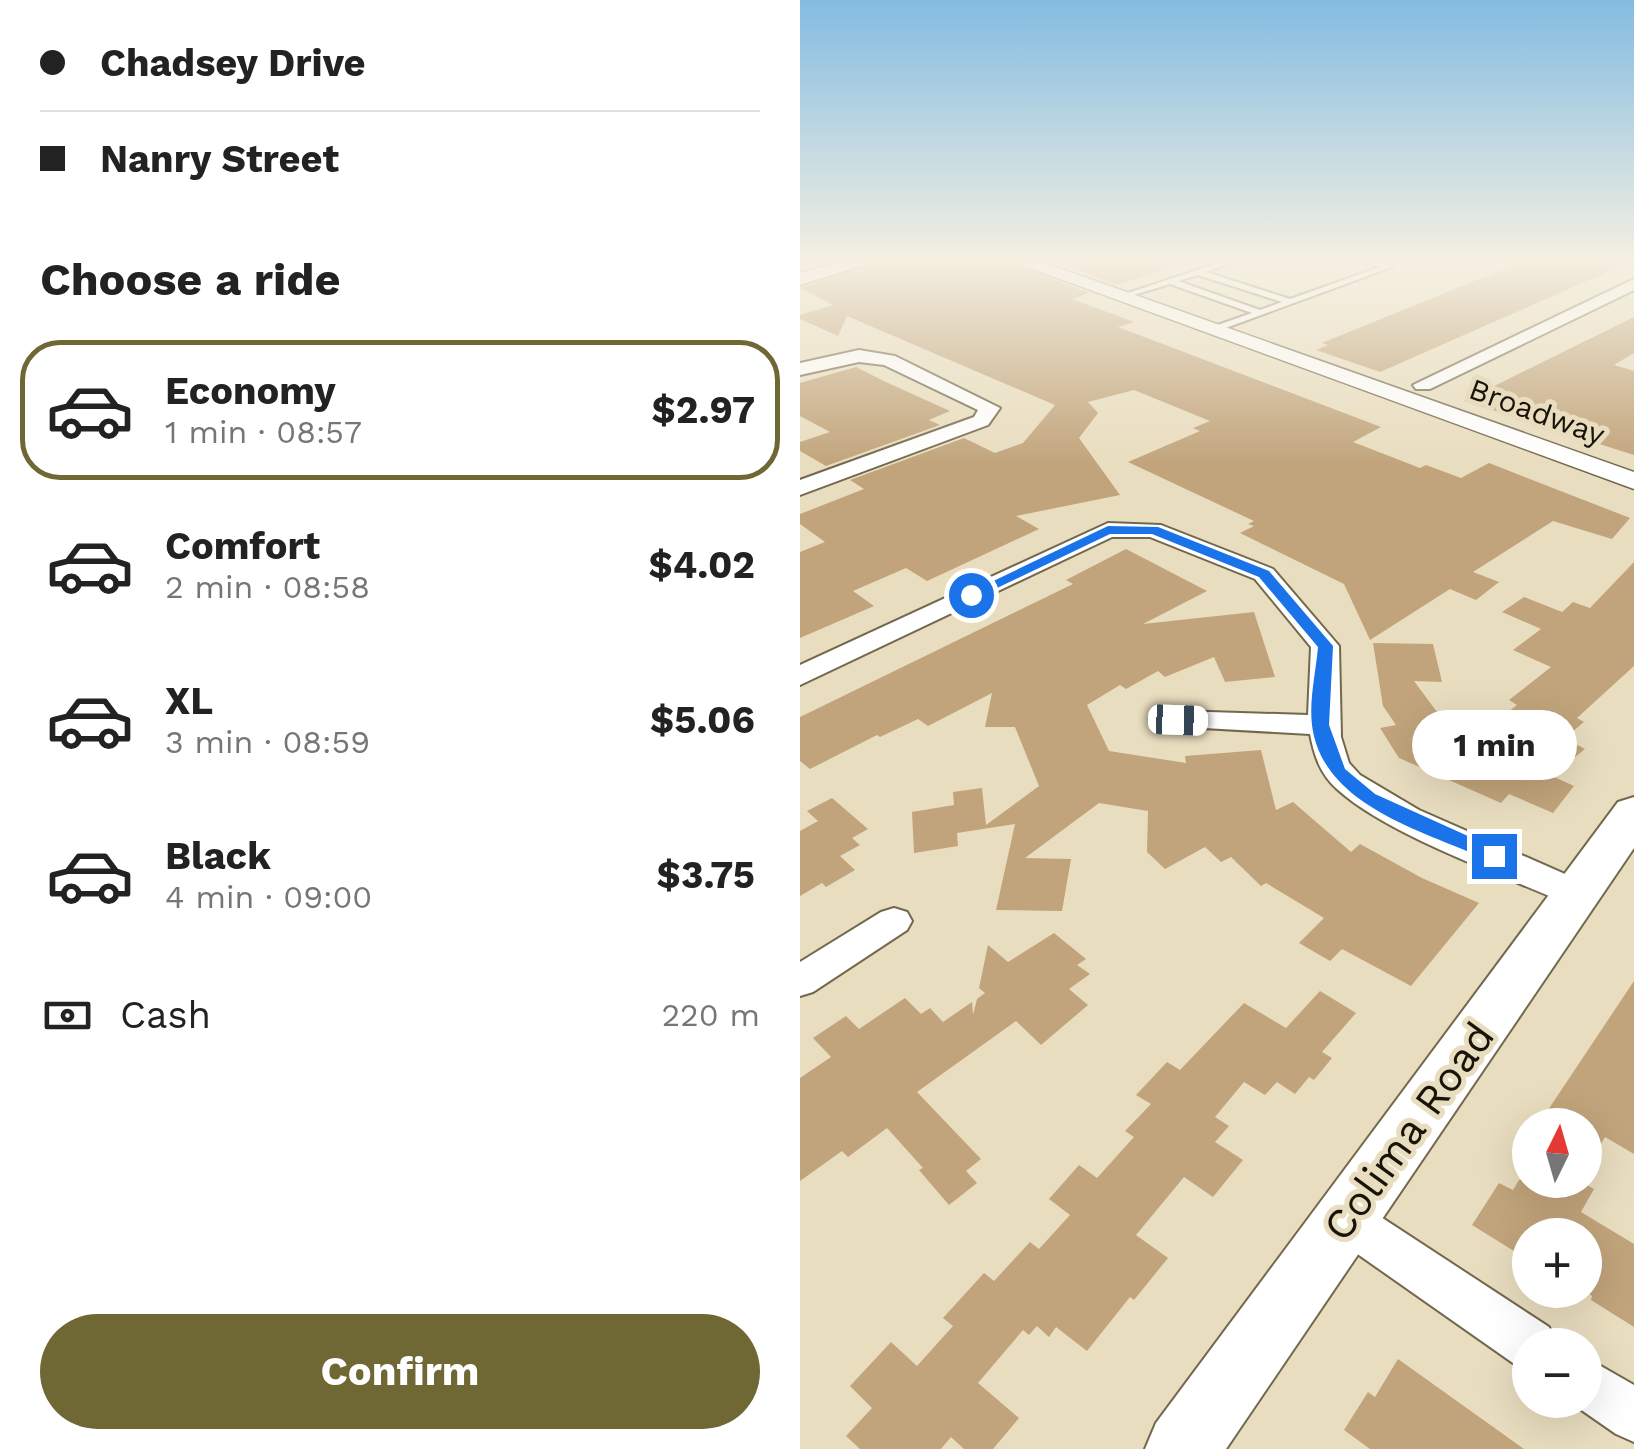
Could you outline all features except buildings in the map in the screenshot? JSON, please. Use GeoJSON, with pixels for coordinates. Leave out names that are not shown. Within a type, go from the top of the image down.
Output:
{"type":"FeatureCollection","features":[{"type":"Feature","properties":{"kind":"main road","name":"Colima Road"},"geometry":{"type":"LineString","coordinates":[[1182,1449],[1634,814]]}},
{"type":"Feature","properties":{"kind":"street","name":"Broadway"},"geometry":{"type":"LineString","coordinates":[[1212,330],[1634,480]]}},
{"type":"Feature","properties":{"kind":"street"},"geometry":{"type":"LineString","coordinates":[[1423,386],[1540,330]]}},
{"type":"Feature","properties":{"kind":"street"},"geometry":{"type":"LineString","coordinates":[[800,369],[859,356],[888,360],[990,408],[981,421],[800,488]]}},
{"type":"Feature","properties":{"kind":"street"},"geometry":{"type":"LineString","coordinates":[[800,676],[1108,530],[1154,530],[1264,574],[1325,646],[1320,725],[1337,772],[1369,798],[1578,894]]}},
{"type":"Feature","properties":{"kind":"street"},"geometry":{"type":"LineString","coordinates":[[1178,720],[1320,725]]}},
{"type":"Feature","properties":{"kind":"street"},"geometry":{"type":"LineString","coordinates":[[800,981],[894,921]]}},
{"type":"Feature","properties":{"kind":"street"},"geometry":{"type":"LineString","coordinates":[[1345,1218],[1512,1333]]}},
{"type":"Feature","properties":{"kind":"street"},"geometry":{"type":"LineString","coordinates":[[1602,1394],[1634,1416]]}},
{"type":"Feature","properties":{"kind":"route"},"geometry":{"type":"LineString","coordinates":[[971,595],[1108,530],[1154,530],[1264,574],[1325,646],[1320,725],[1337,772],[1369,798],[1494,856]]}}]}
